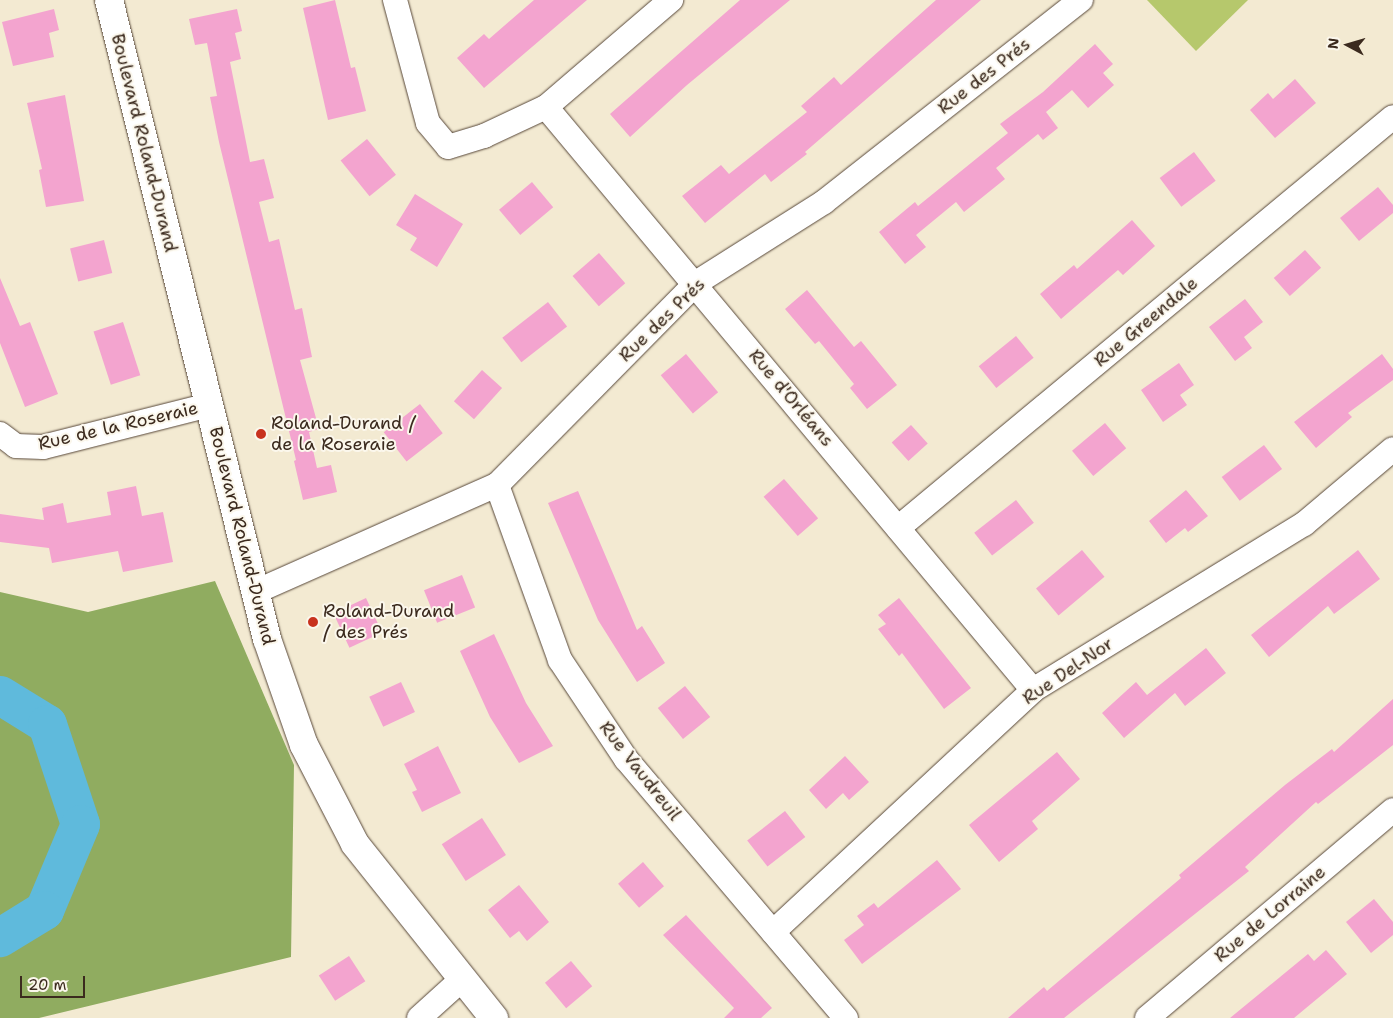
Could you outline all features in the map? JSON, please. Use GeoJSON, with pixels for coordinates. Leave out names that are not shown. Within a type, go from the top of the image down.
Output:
{"type":"FeatureCollection","features":[{"type":"Feature","properties":{"kind":"street","name":"Boulevard Roland-Durand"},"geometry":{"type":"LineString","coordinates":[[109,0],[266,639],[304,745],[355,844],[461,980],[494,1018]]}},
{"type":"Feature","properties":{"kind":"street"},"geometry":{"type":"LineString","coordinates":[[395,0],[428,123],[448,147],[484,136],[546,107],[671,0]]}},
{"type":"Feature","properties":{"kind":"street","name":"Rue des Prés"},"geometry":{"type":"LineString","coordinates":[[255,592],[497,485],[696,283],[824,202],[1081,0]]}},
{"type":"Feature","properties":{"kind":"street","name":"Rue d'Orléans"},"geometry":{"type":"LineString","coordinates":[[546,107],[696,283],[1033,690]]}},
{"type":"Feature","properties":{"kind":"street","name":"Rue Greendale"},"geometry":{"type":"LineString","coordinates":[[898,528],[1393,117]]}},
{"type":"Feature","properties":{"kind":"street","name":"Rue de la Roseraie"},"geometry":{"type":"LineString","coordinates":[[0,434],[16,446],[43,447],[209,405]]}},
{"type":"Feature","properties":{"kind":"street","name":"Rue Del-Nor"},"geometry":{"type":"LineString","coordinates":[[772,932],[1033,690],[1304,524],[1393,449]]}},
{"type":"Feature","properties":{"kind":"street","name":"Rue Vaudreuil"},"geometry":{"type":"LineString","coordinates":[[497,485],[560,660],[626,759],[846,1018]]}},
{"type":"Feature","properties":{"kind":"street","name":"Rue de Lorraine"},"geometry":{"type":"LineString","coordinates":[[1147,1018],[1393,810]]}},
{"type":"Feature","properties":{"kind":"street"},"geometry":{"type":"LineString","coordinates":[[419,1018],[461,980]]}},
{"type":"Feature","properties":{"kind":"green space"},"geometry":{"type":"Polygon","coordinates":[[[1147,0],[1248,0],[1196,51],[1147,0]]]}},
{"type":"Feature","properties":{"kind":"green space"},"geometry":{"type":"Polygon","coordinates":[[[215,581],[294,765],[291,957],[39,1018],[0,1018],[0,592],[88,612],[215,581]]]}},
{"type":"Feature","properties":{"kind":"building"},"geometry":{"type":"Polygon","coordinates":[[[335,0],[351,68],[355,67],[366,111],[328,120],[303,8],[335,0]]]}},
{"type":"Feature","properties":{"kind":"building"},"geometry":{"type":"Polygon","coordinates":[[[534,0],[587,0],[484,88],[457,58],[484,34],[489,39],[534,0]]]}},
{"type":"Feature","properties":{"kind":"building"},"geometry":{"type":"Polygon","coordinates":[[[740,0],[790,0],[687,85],[630,137],[610,114],[740,0]]]}},
{"type":"Feature","properties":{"kind":"building"},"geometry":{"type":"Polygon","coordinates":[[[936,0],[981,0],[805,152],[807,154],[771,182],[765,174],[705,223],[682,196],[721,165],[729,174],[807,112],[801,106],[834,77],[841,85],[936,0]]]}},
{"type":"Feature","properties":{"kind":"building"},"geometry":{"type":"Polygon","coordinates":[[[54,9],[59,30],[49,33],[54,57],[13,66],[2,22],[54,9]]]}},
{"type":"Feature","properties":{"kind":"building"},"geometry":{"type":"Polygon","coordinates":[[[237,9],[242,31],[235,33],[241,59],[230,62],[250,162],[264,159],[274,198],[259,202],[269,242],[279,239],[295,310],[302,308],[312,357],[300,360],[319,429],[309,432],[317,468],[331,465],[337,492],[303,500],[294,461],[296,460],[219,142],[210,97],[217,96],[207,43],[195,45],[189,19],[237,9]]]}},
{"type":"Feature","properties":{"kind":"building"},"geometry":{"type":"Polygon","coordinates":[[[1095,44],[1113,64],[1103,73],[1114,85],[1088,108],[1072,90],[1046,112],[1058,128],[1043,140],[1038,134],[996,168],[1005,179],[964,212],[956,202],[916,235],[926,247],[905,264],[879,232],[915,202],[918,206],[1008,133],[1000,124],[1043,92],[1095,44]]]}},
{"type":"Feature","properties":{"kind":"building"},"geometry":{"type":"Polygon","coordinates":[[[1295,79],[1316,103],[1275,138],[1250,110],[1268,93],[1273,99],[1295,79]]]}},
{"type":"Feature","properties":{"kind":"building"},"geometry":{"type":"Polygon","coordinates":[[[65,95],[84,201],[46,207],[39,170],[42,169],[27,103],[65,95]]]}},
{"type":"Feature","properties":{"kind":"building"},"geometry":{"type":"Polygon","coordinates":[[[367,139],[396,175],[370,196],[341,160],[367,139]]]}},
{"type":"Feature","properties":{"kind":"building"},"geometry":{"type":"Polygon","coordinates":[[[1194,152],[1216,181],[1181,207],[1160,178],[1194,152]]]}},
{"type":"Feature","properties":{"kind":"building"},"geometry":{"type":"Polygon","coordinates":[[[532,182],[553,207],[520,235],[499,210],[532,182]]]}},
{"type":"Feature","properties":{"kind":"building"},"geometry":{"type":"Polygon","coordinates":[[[1378,187],[1393,205],[1393,213],[1359,241],[1340,218],[1378,187]]]}},
{"type":"Feature","properties":{"kind":"building"},"geometry":{"type":"Polygon","coordinates":[[[415,194],[463,224],[437,267],[410,250],[417,238],[396,225],[415,194]]]}},
{"type":"Feature","properties":{"kind":"building"},"geometry":{"type":"Polygon","coordinates":[[[1132,220],[1155,246],[1123,275],[1118,270],[1061,319],[1040,294],[1074,265],[1077,269],[1132,220]]]}},
{"type":"Feature","properties":{"kind":"building"},"geometry":{"type":"Polygon","coordinates":[[[104,240],[112,273],[78,281],[70,248],[104,240]]]}},
{"type":"Feature","properties":{"kind":"building"},"geometry":{"type":"Polygon","coordinates":[[[1305,250],[1321,268],[1290,296],[1274,278],[1305,250]]]}},
{"type":"Feature","properties":{"kind":"building"},"geometry":{"type":"Polygon","coordinates":[[[599,253],[625,283],[599,306],[573,276],[599,253]]]}},
{"type":"Feature","properties":{"kind":"building"},"geometry":{"type":"Polygon","coordinates":[[[0,278],[20,326],[30,322],[58,394],[25,407],[0,343],[0,278]]]}},
{"type":"Feature","properties":{"kind":"building"},"geometry":{"type":"Polygon","coordinates":[[[807,290],[854,347],[861,341],[897,385],[867,409],[850,388],[854,384],[819,341],[815,344],[785,309],[807,290]]]}},
{"type":"Feature","properties":{"kind":"building"},"geometry":{"type":"Polygon","coordinates":[[[1245,299],[1263,322],[1244,337],[1252,348],[1235,361],[1209,327],[1245,299]]]}},
{"type":"Feature","properties":{"kind":"building"},"geometry":{"type":"Polygon","coordinates":[[[548,302],[567,326],[521,362],[502,338],[548,302]]]}},
{"type":"Feature","properties":{"kind":"building"},"geometry":{"type":"Polygon","coordinates":[[[123,322],[140,375],[111,385],[94,332],[123,322]]]}},
{"type":"Feature","properties":{"kind":"building"},"geometry":{"type":"Polygon","coordinates":[[[1016,336],[1034,358],[996,388],[979,366],[1016,336]]]}},
{"type":"Feature","properties":{"kind":"building"},"geometry":{"type":"Polygon","coordinates":[[[686,354],[718,392],[693,414],[661,375],[686,354]]]}},
{"type":"Feature","properties":{"kind":"building"},"geometry":{"type":"Polygon","coordinates":[[[1382,354],[1393,369],[1393,380],[1348,413],[1352,417],[1316,448],[1294,422],[1382,354]]]}},
{"type":"Feature","properties":{"kind":"building"},"geometry":{"type":"Polygon","coordinates":[[[1179,363],[1194,385],[1180,395],[1187,405],[1163,422],[1141,390],[1179,363]]]}},
{"type":"Feature","properties":{"kind":"building"},"geometry":{"type":"Polygon","coordinates":[[[482,370],[502,388],[474,419],[454,401],[482,370]]]}},
{"type":"Feature","properties":{"kind":"building"},"geometry":{"type":"Polygon","coordinates":[[[420,404],[443,433],[407,461],[384,432],[420,404]]]}},
{"type":"Feature","properties":{"kind":"building"},"geometry":{"type":"Polygon","coordinates":[[[1105,423],[1126,448],[1093,476],[1072,451],[1105,423]]]}},
{"type":"Feature","properties":{"kind":"building"},"geometry":{"type":"Polygon","coordinates":[[[911,425],[928,444],[908,461],[892,442],[911,425]]]}},
{"type":"Feature","properties":{"kind":"building"},"geometry":{"type":"Polygon","coordinates":[[[1264,445],[1282,469],[1240,501],[1222,477],[1264,445]]]}},
{"type":"Feature","properties":{"kind":"building"},"geometry":{"type":"Polygon","coordinates":[[[784,479],[818,518],[798,536],[764,497],[784,479]]]}},
{"type":"Feature","properties":{"kind":"building"},"geometry":{"type":"Polygon","coordinates":[[[136,486],[142,516],[163,512],[173,562],[123,572],[118,551],[52,563],[49,548],[0,542],[0,514],[44,520],[42,508],[63,503],[67,523],[111,515],[107,492],[136,486]]]}},
{"type":"Feature","properties":{"kind":"building"},"geometry":{"type":"Polygon","coordinates":[[[1186,490],[1208,516],[1188,532],[1185,528],[1166,543],[1149,521],[1186,490]]]}},
{"type":"Feature","properties":{"kind":"building"},"geometry":{"type":"Polygon","coordinates":[[[578,491],[637,630],[642,626],[665,663],[637,682],[598,620],[548,503],[578,491]]]}},
{"type":"Feature","properties":{"kind":"building"},"geometry":{"type":"Polygon","coordinates":[[[1016,500],[1034,523],[992,555],[974,533],[1016,500]]]}},
{"type":"Feature","properties":{"kind":"building"},"geometry":{"type":"Polygon","coordinates":[[[1082,550],[1104,577],[1059,615],[1036,589],[1082,550]]]}},
{"type":"Feature","properties":{"kind":"building"},"geometry":{"type":"Polygon","coordinates":[[[1358,550],[1380,579],[1334,614],[1328,606],[1269,657],[1251,635],[1358,550]]]}},
{"type":"Feature","properties":{"kind":"building"},"geometry":{"type":"Polygon","coordinates":[[[462,575],[475,607],[437,623],[424,590],[462,575]]]}},
{"type":"Feature","properties":{"kind":"building"},"geometry":{"type":"Polygon","coordinates":[[[366,598],[382,632],[349,648],[333,613],[366,598]]]}},
{"type":"Feature","properties":{"kind":"building"},"geometry":{"type":"Polygon","coordinates":[[[899,598],[971,688],[944,709],[902,653],[899,656],[878,629],[886,624],[878,615],[899,598]]]}},
{"type":"Feature","properties":{"kind":"building"},"geometry":{"type":"Polygon","coordinates":[[[494,634],[526,703],[553,746],[519,763],[490,717],[460,651],[494,634]]]}},
{"type":"Feature","properties":{"kind":"building"},"geometry":{"type":"Polygon","coordinates":[[[1206,648],[1226,673],[1185,706],[1175,693],[1124,738],[1102,713],[1136,682],[1147,695],[1206,648]]]}},
{"type":"Feature","properties":{"kind":"building"},"geometry":{"type":"Polygon","coordinates":[[[401,682],[415,712],[383,727],[369,697],[401,682]]]}},
{"type":"Feature","properties":{"kind":"building"},"geometry":{"type":"Polygon","coordinates":[[[685,686],[710,717],[683,739],[658,708],[685,686]]]}},
{"type":"Feature","properties":{"kind":"building"},"geometry":{"type":"Polygon","coordinates":[[[1393,699],[1393,745],[1318,804],[1316,802],[1245,867],[1249,871],[1064,1018],[1008,1018],[1044,987],[1047,991],[1181,878],[1179,875],[1285,785],[1332,749],[1334,752],[1393,699]]]}},
{"type":"Feature","properties":{"kind":"building"},"geometry":{"type":"Polygon","coordinates":[[[438,746],[461,793],[422,812],[412,792],[417,790],[404,764],[438,746]]]}},
{"type":"Feature","properties":{"kind":"building"},"geometry":{"type":"Polygon","coordinates":[[[1057,752],[1080,779],[1032,821],[1038,829],[999,862],[969,825],[1057,752]]]}},
{"type":"Feature","properties":{"kind":"building"},"geometry":{"type":"Polygon","coordinates":[[[845,756],[869,782],[849,800],[843,793],[826,809],[809,790],[845,756]]]}},
{"type":"Feature","properties":{"kind":"building"},"geometry":{"type":"Polygon","coordinates":[[[785,811],[805,837],[767,867],[747,841],[785,811]]]}},
{"type":"Feature","properties":{"kind":"building"},"geometry":{"type":"Polygon","coordinates":[[[482,818],[506,855],[466,881],[442,844],[482,818]]]}},
{"type":"Feature","properties":{"kind":"building"},"geometry":{"type":"Polygon","coordinates":[[[937,860],[961,889],[862,964],[844,940],[864,925],[857,916],[874,903],[878,908],[937,860]]]}},
{"type":"Feature","properties":{"kind":"building"},"geometry":{"type":"Polygon","coordinates":[[[643,862],[664,886],[639,908],[618,884],[643,862]]]}},
{"type":"Feature","properties":{"kind":"building"},"geometry":{"type":"Polygon","coordinates":[[[519,885],[549,922],[527,941],[519,931],[510,938],[488,910],[519,885]]]}},
{"type":"Feature","properties":{"kind":"building"},"geometry":{"type":"Polygon","coordinates":[[[1374,899],[1393,922],[1393,935],[1371,953],[1346,922],[1374,899]]]}},
{"type":"Feature","properties":{"kind":"building"},"geometry":{"type":"Polygon","coordinates":[[[686,915],[772,1008],[761,1018],[724,1018],[734,1008],[663,935],[686,915]]]}},
{"type":"Feature","properties":{"kind":"building"},"geometry":{"type":"Polygon","coordinates":[[[1326,950],[1347,974],[1294,1018],[1230,1018],[1308,954],[1314,961],[1326,950]]]}},
{"type":"Feature","properties":{"kind":"building"},"geometry":{"type":"Polygon","coordinates":[[[349,956],[365,981],[335,1001],[319,976],[349,956]]]}},
{"type":"Feature","properties":{"kind":"building"},"geometry":{"type":"Polygon","coordinates":[[[571,961],[592,986],[566,1008],[545,983],[571,961]]]}},
{"type":"Feature","properties":{"kind":"waterway"},"geometry":{"type":"LineString","coordinates":[[0,695],[47,724],[80,824],[44,910],[0,937]]}},
{"type":"Feature","properties":{"kind":"place","name":"Roland-Durand / de la Roseraie"},"geometry":{"type":"Point","coordinates":[261,434]}},
{"type":"Feature","properties":{"kind":"place","name":"Roland-Durand / des Prés"},"geometry":{"type":"Point","coordinates":[313,622]}}]}
